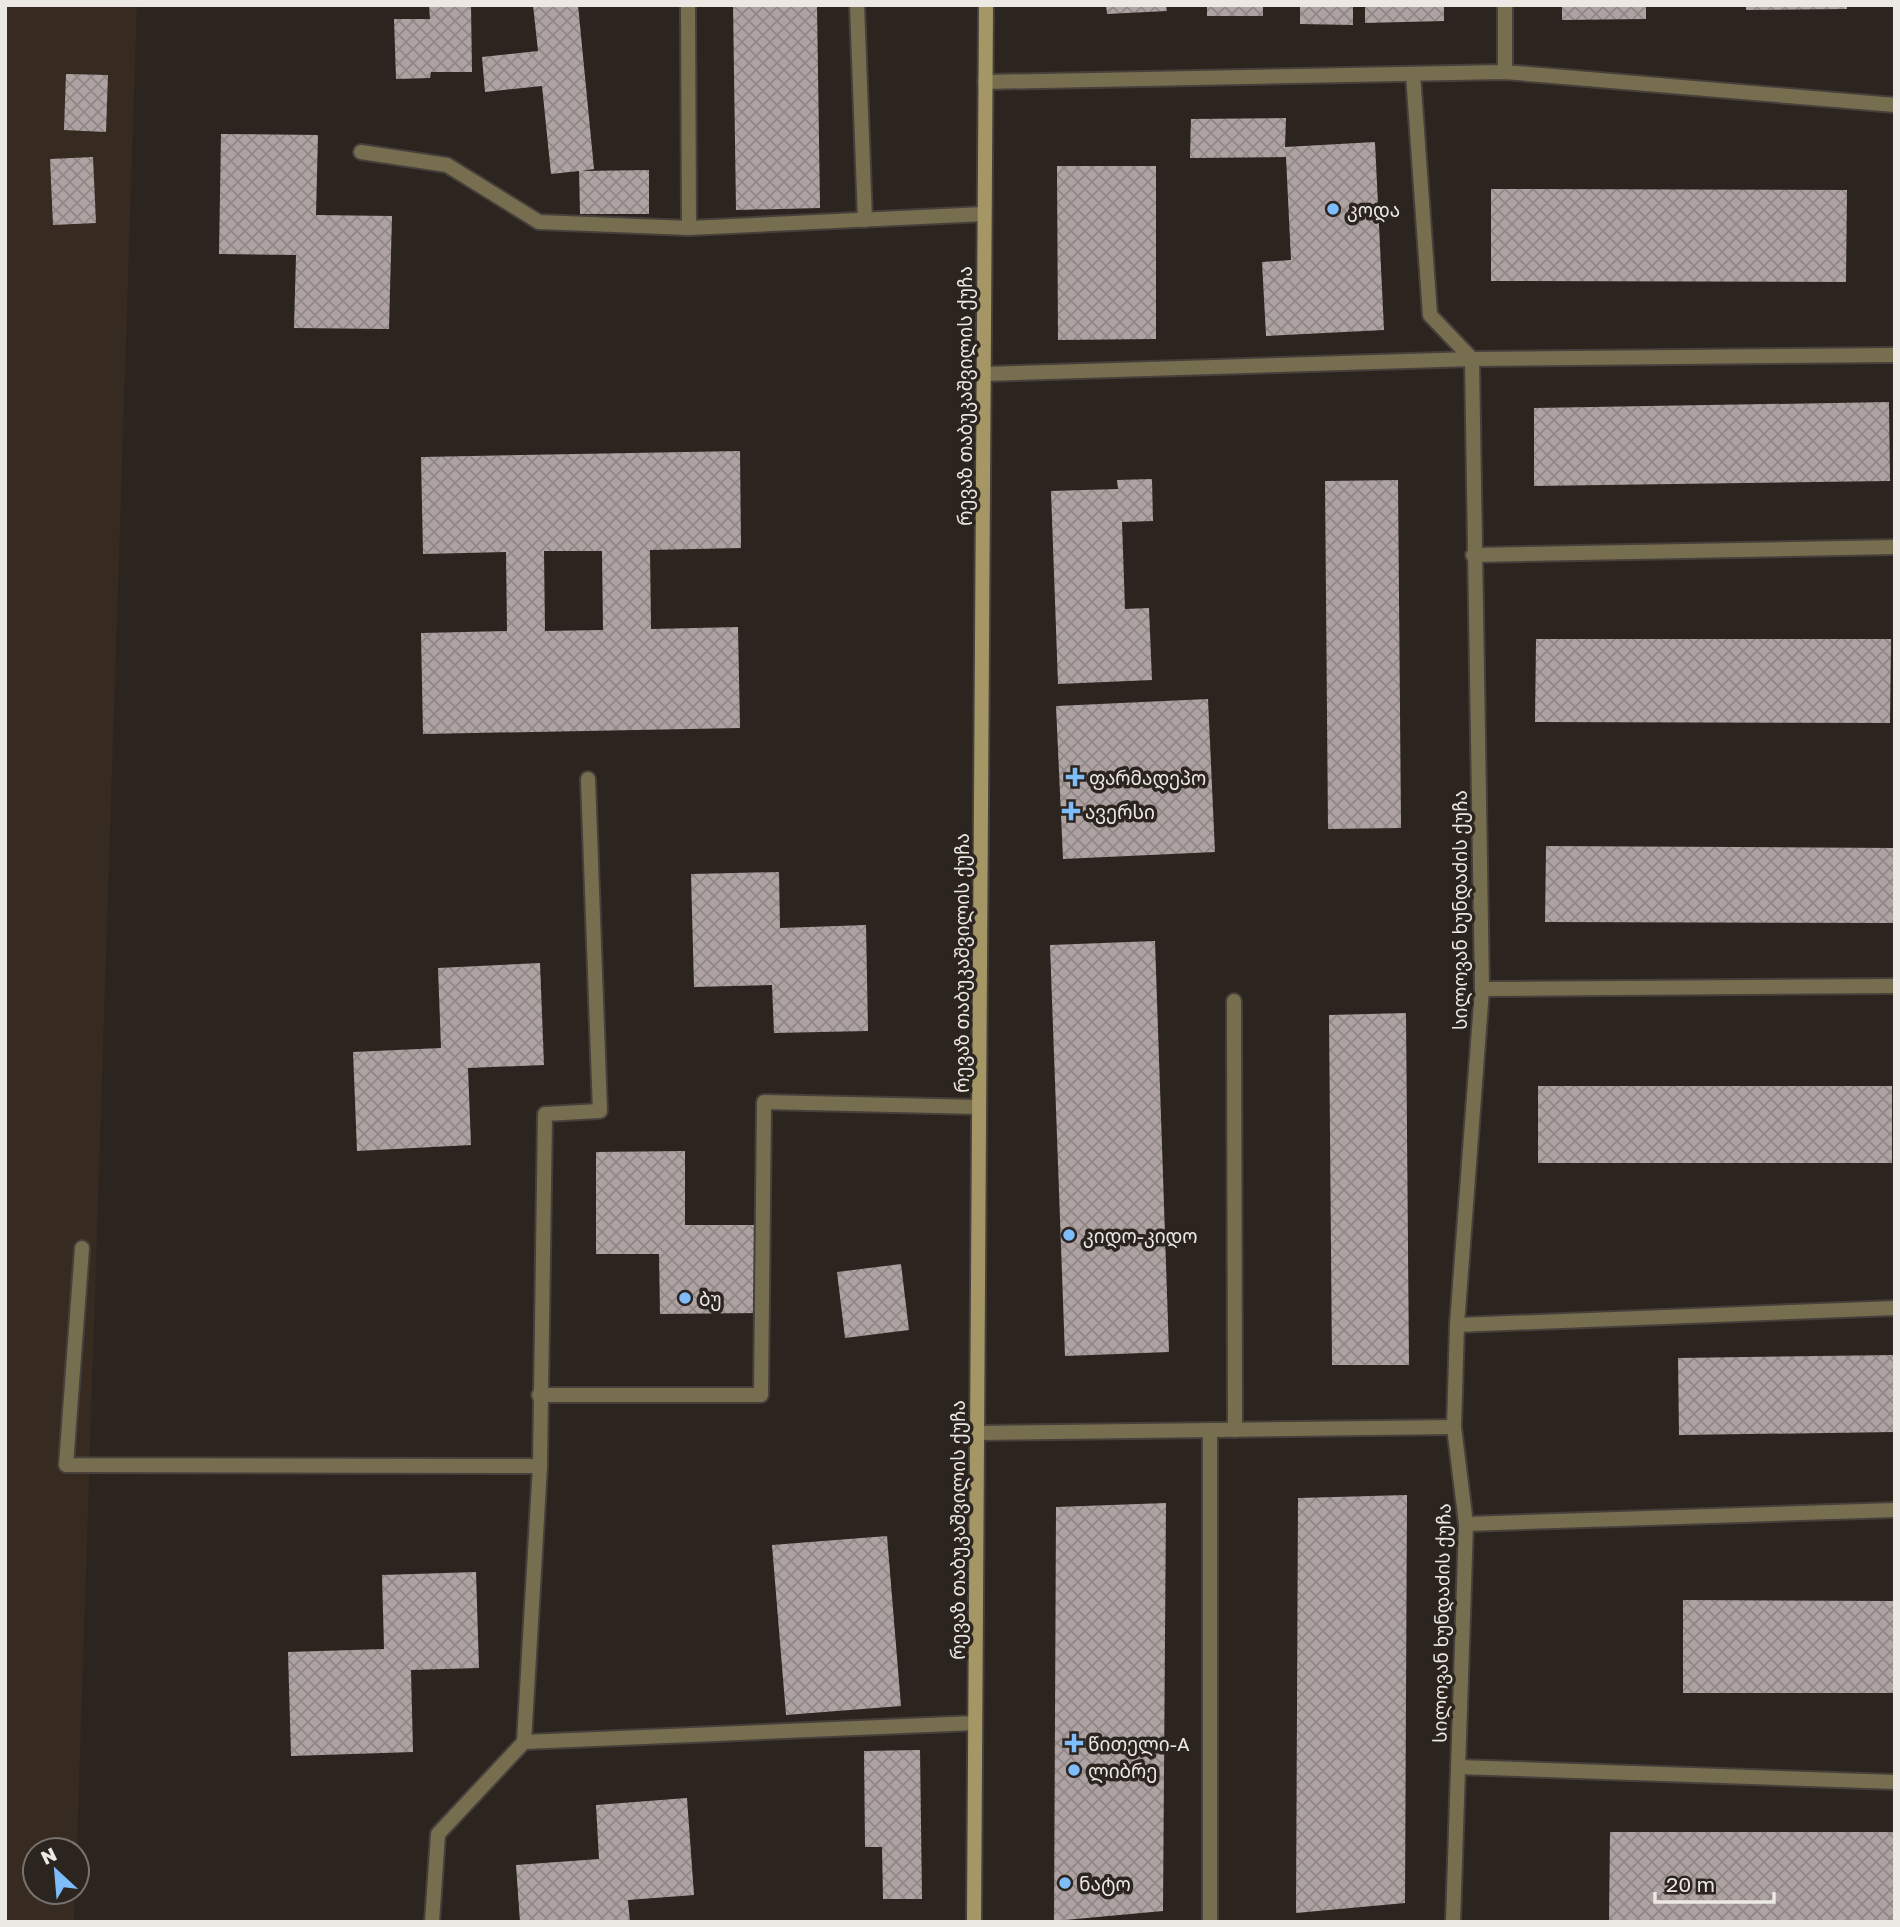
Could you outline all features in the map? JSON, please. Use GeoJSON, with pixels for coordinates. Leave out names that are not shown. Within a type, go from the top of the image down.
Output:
{"type":"FeatureCollection","features":[{"type":"Feature","properties":{"kind":"main road","name":"რევაზ თაბუკაშვილის ქუჩა"},"geometry":{"type":"LineString","coordinates":[[974,1922],[986,5]]}},
{"type":"Feature","properties":{"kind":"street"},"geometry":{"type":"LineString","coordinates":[[688,5],[689,228]]}},
{"type":"Feature","properties":{"kind":"street"},"geometry":{"type":"LineString","coordinates":[[857,5],[865,220]]}},
{"type":"Feature","properties":{"kind":"street"},"geometry":{"type":"LineString","coordinates":[[1505,5],[1505,72]]}},
{"type":"Feature","properties":{"kind":"street"},"geometry":{"type":"LineString","coordinates":[[985,82],[1505,72],[1895,105]]}},
{"type":"Feature","properties":{"kind":"street"},"geometry":{"type":"LineString","coordinates":[[1413,74],[1430,315],[1472,359]]}},
{"type":"Feature","properties":{"kind":"street"},"geometry":{"type":"LineString","coordinates":[[361,152],[447,164],[540,222],[689,228],[984,214]]}},
{"type":"Feature","properties":{"kind":"street"},"geometry":{"type":"LineString","coordinates":[[984,374],[1472,359],[1895,355]]}},
{"type":"Feature","properties":{"kind":"street","name":"სილოვან ხუნდაძის ქუჩა"},"geometry":{"type":"LineString","coordinates":[[1453,1922],[1466,1524],[1454,1427],[1457,1325],[1482,989],[1472,359]]}},
{"type":"Feature","properties":{"kind":"street"},"geometry":{"type":"LineString","coordinates":[[1474,555],[1895,547]]}},
{"type":"Feature","properties":{"kind":"street"},"geometry":{"type":"LineString","coordinates":[[432,1922],[438,1834],[524,1742],[540,1466],[545,1114],[600,1111],[588,779]]}},
{"type":"Feature","properties":{"kind":"street"},"geometry":{"type":"LineString","coordinates":[[1482,989],[1895,986]]}},
{"type":"Feature","properties":{"kind":"street"},"geometry":{"type":"LineString","coordinates":[[1234,1001],[1235,1430]]}},
{"type":"Feature","properties":{"kind":"street"},"geometry":{"type":"LineString","coordinates":[[539,1395],[761,1395],[764,1102],[979,1107]]}},
{"type":"Feature","properties":{"kind":"street"},"geometry":{"type":"LineString","coordinates":[[82,1248],[66,1465],[540,1466]]}},
{"type":"Feature","properties":{"kind":"street"},"geometry":{"type":"LineString","coordinates":[[1457,1325],[1895,1308]]}},
{"type":"Feature","properties":{"kind":"street"},"geometry":{"type":"LineString","coordinates":[[977,1433],[1454,1427]]}},
{"type":"Feature","properties":{"kind":"street"},"geometry":{"type":"LineString","coordinates":[[1210,1430],[1210,1922]]}},
{"type":"Feature","properties":{"kind":"street"},"geometry":{"type":"LineString","coordinates":[[1466,1524],[1895,1510]]}},
{"type":"Feature","properties":{"kind":"street"},"geometry":{"type":"LineString","coordinates":[[524,1742],[975,1723]]}},
{"type":"Feature","properties":{"kind":"street"},"geometry":{"type":"LineString","coordinates":[[1458,1767],[1895,1782]]}},
{"type":"Feature","properties":{"kind":"shaded area"},"geometry":{"type":"Polygon","coordinates":[[[5,5],[137,5],[77,1836],[21,1836],[21,1906],[75,1906],[74,1922],[5,1922],[5,5]]]}},
{"type":"Feature","properties":{"kind":"building"},"geometry":{"type":"Polygon","coordinates":[[[429,5],[471,5],[472,72],[431,72],[430,78],[396,79],[394,19],[430,19],[429,5]]]}},
{"type":"Feature","properties":{"kind":"building"},"geometry":{"type":"Polygon","coordinates":[[[533,5],[578,5],[594,169],[582,171],[649,170],[649,214],[580,214],[579,171],[551,174],[542,86],[485,92],[482,57],[538,51],[533,5]]]}},
{"type":"Feature","properties":{"kind":"building"},"geometry":{"type":"Polygon","coordinates":[[[733,5],[817,5],[820,208],[736,210],[733,5]]]}},
{"type":"Feature","properties":{"kind":"building"},"geometry":{"type":"Polygon","coordinates":[[[1106,5],[1166,5],[1167,11],[1107,14],[1106,5]]]}},
{"type":"Feature","properties":{"kind":"building"},"geometry":{"type":"Polygon","coordinates":[[[1207,5],[1263,5],[1263,16],[1207,16],[1207,5]]]}},
{"type":"Feature","properties":{"kind":"building"},"geometry":{"type":"Polygon","coordinates":[[[1300,5],[1353,5],[1353,25],[1300,24],[1300,5]]]}},
{"type":"Feature","properties":{"kind":"building"},"geometry":{"type":"Polygon","coordinates":[[[1365,5],[1444,5],[1444,21],[1365,23],[1365,5]]]}},
{"type":"Feature","properties":{"kind":"building"},"geometry":{"type":"Polygon","coordinates":[[[1562,5],[1646,5],[1646,19],[1562,20],[1562,5]]]}},
{"type":"Feature","properties":{"kind":"building"},"geometry":{"type":"Polygon","coordinates":[[[1746,5],[1847,5],[1847,9],[1746,10],[1746,5]]]}},
{"type":"Feature","properties":{"kind":"building"},"geometry":{"type":"Polygon","coordinates":[[[66,74],[108,75],[106,132],[64,130],[66,74]]]}},
{"type":"Feature","properties":{"kind":"building","name":"კოდა"},"geometry":{"type":"Polygon","coordinates":[[[1286,118],[1285,147],[1375,142],[1384,330],[1266,336],[1262,262],[1291,260],[1286,157],[1190,158],[1191,119],[1286,118]]]}},
{"type":"Feature","properties":{"kind":"building"},"geometry":{"type":"Polygon","coordinates":[[[221,134],[318,135],[316,215],[392,216],[389,329],[294,328],[296,255],[219,254],[221,134]]]}},
{"type":"Feature","properties":{"kind":"building"},"geometry":{"type":"Polygon","coordinates":[[[93,157],[96,223],[53,225],[50,159],[93,157]]]}},
{"type":"Feature","properties":{"kind":"building"},"geometry":{"type":"Polygon","coordinates":[[[1057,166],[1156,166],[1156,339],[1058,340],[1057,166]]]}},
{"type":"Feature","properties":{"kind":"building"},"geometry":{"type":"Polygon","coordinates":[[[1491,189],[1847,190],[1846,282],[1491,281],[1491,189]]]}},
{"type":"Feature","properties":{"kind":"building"},"geometry":{"type":"Polygon","coordinates":[[[1889,402],[1890,481],[1534,486],[1534,408],[1889,402]]]}},
{"type":"Feature","properties":{"kind":"building"},"geometry":{"type":"Polygon","coordinates":[[[740,451],[741,548],[650,550],[651,629],[738,627],[740,728],[423,734],[421,633],[507,631],[506,552],[423,554],[421,457],[740,451]],[[544,551],[545,631],[603,630],[602,551],[544,551]]]}},
{"type":"Feature","properties":{"kind":"building"},"geometry":{"type":"Polygon","coordinates":[[[1152,479],[1153,521],[1122,522],[1125,609],[1149,608],[1152,680],[1058,684],[1051,491],[1118,489],[1117,480],[1152,479]]]}},
{"type":"Feature","properties":{"kind":"building"},"geometry":{"type":"Polygon","coordinates":[[[1398,480],[1401,828],[1328,829],[1325,481],[1398,480]]]}},
{"type":"Feature","properties":{"kind":"building"},"geometry":{"type":"Polygon","coordinates":[[[1536,639],[1891,639],[1890,723],[1535,722],[1536,639]]]}},
{"type":"Feature","properties":{"kind":"building"},"geometry":{"type":"Polygon","coordinates":[[[1208,699],[1215,852],[1063,859],[1056,706],[1208,699]]]}},
{"type":"Feature","properties":{"kind":"building"},"geometry":{"type":"Polygon","coordinates":[[[1546,846],[1895,848],[1895,923],[1545,922],[1546,846]]]}},
{"type":"Feature","properties":{"kind":"building"},"geometry":{"type":"Polygon","coordinates":[[[779,872],[780,928],[866,925],[868,1031],[774,1033],[772,985],[694,987],[691,874],[779,872]]]}},
{"type":"Feature","properties":{"kind":"building"},"geometry":{"type":"Polygon","coordinates":[[[1155,941],[1169,1352],[1065,1356],[1050,945],[1155,941]]]}},
{"type":"Feature","properties":{"kind":"building"},"geometry":{"type":"Polygon","coordinates":[[[540,963],[544,1065],[468,1068],[471,1145],[357,1151],[353,1052],[441,1048],[438,968],[540,963]]]}},
{"type":"Feature","properties":{"kind":"building"},"geometry":{"type":"Polygon","coordinates":[[[1406,1013],[1409,1365],[1332,1365],[1329,1015],[1406,1013]]]}},
{"type":"Feature","properties":{"kind":"building"},"geometry":{"type":"Polygon","coordinates":[[[1538,1086],[1892,1086],[1892,1163],[1538,1163],[1538,1086]]]}},
{"type":"Feature","properties":{"kind":"building"},"geometry":{"type":"Polygon","coordinates":[[[685,1151],[685,1225],[757,1225],[757,1313],[660,1314],[659,1254],[596,1254],[596,1152],[685,1151]]]}},
{"type":"Feature","properties":{"kind":"building"},"geometry":{"type":"Polygon","coordinates":[[[901,1264],[909,1330],[845,1338],[837,1272],[901,1264]]]}},
{"type":"Feature","properties":{"kind":"building"},"geometry":{"type":"Polygon","coordinates":[[[1895,1355],[1895,1432],[1679,1435],[1678,1358],[1895,1355]]]}},
{"type":"Feature","properties":{"kind":"building"},"geometry":{"type":"Polygon","coordinates":[[[1407,1495],[1405,1903],[1296,1913],[1298,1498],[1407,1495]]]}},
{"type":"Feature","properties":{"kind":"building"},"geometry":{"type":"Polygon","coordinates":[[[1166,1503],[1163,1911],[1054,1921],[1056,1507],[1166,1503]]]}},
{"type":"Feature","properties":{"kind":"building"},"geometry":{"type":"Polygon","coordinates":[[[887,1536],[901,1706],[786,1715],[772,1545],[887,1536]]]}},
{"type":"Feature","properties":{"kind":"building"},"geometry":{"type":"Polygon","coordinates":[[[476,1572],[479,1668],[411,1670],[413,1752],[291,1756],[288,1652],[384,1649],[382,1575],[476,1572]]]}},
{"type":"Feature","properties":{"kind":"building"},"geometry":{"type":"Polygon","coordinates":[[[1683,1600],[1895,1601],[1895,1693],[1683,1693],[1683,1600]]]}},
{"type":"Feature","properties":{"kind":"building"},"geometry":{"type":"Polygon","coordinates":[[[920,1750],[922,1899],[883,1899],[882,1847],[865,1847],[864,1751],[920,1750]]]}},
{"type":"Feature","properties":{"kind":"building"},"geometry":{"type":"Polygon","coordinates":[[[687,1798],[694,1895],[628,1900],[630,1922],[520,1922],[516,1865],[599,1859],[596,1805],[687,1798]]]}},
{"type":"Feature","properties":{"kind":"building"},"geometry":{"type":"Polygon","coordinates":[[[1610,1832],[1895,1832],[1895,1922],[1609,1922],[1610,1832]]]}},
{"type":"Feature","properties":{"kind":"place","name":"კოდა"},"geometry":{"type":"Point","coordinates":[1333,209]}},
{"type":"Feature","properties":{"kind":"place","name":"ფარმადეპო"},"geometry":{"type":"Point","coordinates":[1075,777]}},
{"type":"Feature","properties":{"kind":"place","name":"ავერსი"},"geometry":{"type":"Point","coordinates":[1071,811]}},
{"type":"Feature","properties":{"kind":"place","name":"კიდო-კიდო"},"geometry":{"type":"Point","coordinates":[1069,1235]}},
{"type":"Feature","properties":{"kind":"place","name":"ბუ"},"geometry":{"type":"Point","coordinates":[685,1298]}},
{"type":"Feature","properties":{"kind":"place","name":"წითელი-A"},"geometry":{"type":"Point","coordinates":[1074,1743]}},
{"type":"Feature","properties":{"kind":"place","name":"ლიბრე"},"geometry":{"type":"Point","coordinates":[1074,1770]}},
{"type":"Feature","properties":{"kind":"place","name":"ნატო"},"geometry":{"type":"Point","coordinates":[1065,1883]}}]}
